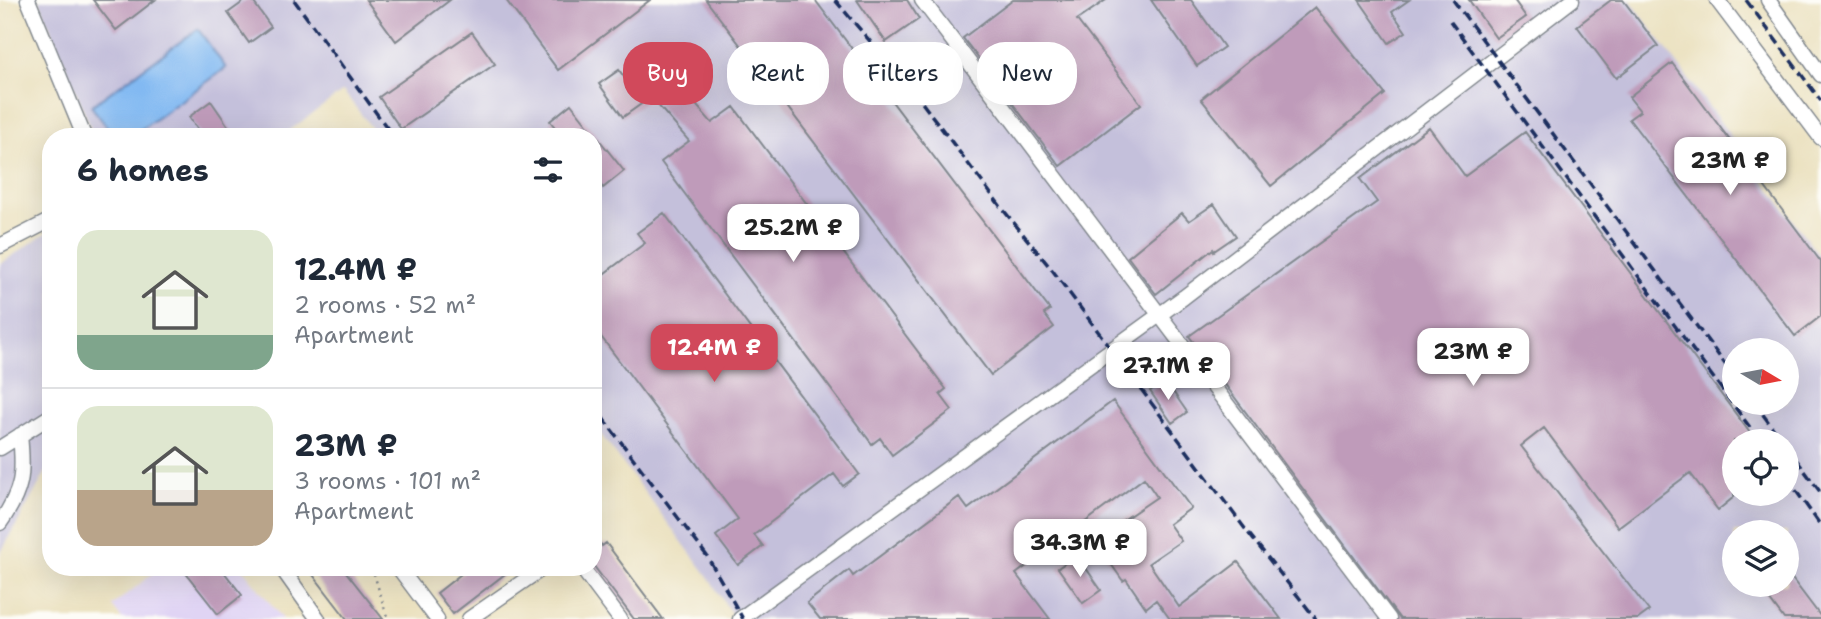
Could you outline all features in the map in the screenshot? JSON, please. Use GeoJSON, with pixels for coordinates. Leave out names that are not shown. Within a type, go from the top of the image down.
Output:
{"type":"FeatureCollection","features":[{"type":"Feature","properties":{"kind":"street"},"geometry":{"type":"LineString","coordinates":[[28,0],[81,128]]}},
{"type":"Feature","properties":{"kind":"street"},"geometry":{"type":"LineString","coordinates":[[922,0],[1389,619]]}},
{"type":"Feature","properties":{"kind":"street"},"geometry":{"type":"LineString","coordinates":[[740,619],[1159,314],[1572,0]]}},
{"type":"Feature","properties":{"kind":"street"},"geometry":{"type":"LineString","coordinates":[[1717,0],[1821,138]]}},
{"type":"Feature","properties":{"kind":"street"},"geometry":{"type":"LineString","coordinates":[[1768,0],[1821,75]]}},
{"type":"Feature","properties":{"kind":"street"},"geometry":{"type":"LineString","coordinates":[[0,246],[42,225]]}},
{"type":"Feature","properties":{"kind":"street"},"geometry":{"type":"LineString","coordinates":[[0,448],[42,422]]}},
{"type":"Feature","properties":{"kind":"street"},"geometry":{"type":"LineString","coordinates":[[0,523],[15,501],[23,468],[20,435]]}},
{"type":"Feature","properties":{"kind":"street"},"geometry":{"type":"LineString","coordinates":[[287,576],[318,619]]}},
{"type":"Feature","properties":{"kind":"street"},"geometry":{"type":"LineString","coordinates":[[405,576],[437,619]]}},
{"type":"Feature","properties":{"kind":"street"},"geometry":{"type":"LineString","coordinates":[[469,619],[531,576]]}},
{"type":"Feature","properties":{"kind":"street"},"geometry":{"type":"LineString","coordinates":[[588,576],[620,619]]}},
{"type":"Feature","properties":{"kind":"path"},"geometry":{"type":"LineString","coordinates":[[375,576],[390,619]]}},
{"type":"Feature","properties":{"kind":"shaded area"},"geometry":{"type":"Polygon","coordinates":[[[39,0],[1630,0],[1821,258],[1821,619],[735,619],[707,575],[602,436],[602,128],[372,128],[343,91],[293,128],[91,128],[39,0]]]}},
{"type":"Feature","properties":{"kind":"shaded area"},"geometry":{"type":"Polygon","coordinates":[[[42,236],[42,479],[0,554],[0,264],[42,236]]]}},
{"type":"Feature","properties":{"kind":"shaded area"},"geometry":{"type":"Polygon","coordinates":[[[150,576],[248,576],[283,619],[122,619],[112,606],[150,576]]]}},
{"type":"Feature","properties":{"kind":"water"},"geometry":{"type":"Polygon","coordinates":[[[198,29],[226,68],[143,128],[108,128],[91,106],[198,29]]]}},
{"type":"Feature","properties":{"kind":"building"},"geometry":{"type":"Polygon","coordinates":[[[93,0],[155,0],[116,30],[93,0]]]}},
{"type":"Feature","properties":{"kind":"building"},"geometry":{"type":"Polygon","coordinates":[[[246,0],[252,0],[271,27],[249,43],[228,13],[246,0]]]}},
{"type":"Feature","properties":{"kind":"building"},"geometry":{"type":"Polygon","coordinates":[[[366,0],[450,0],[396,41],[366,0]]]}},
{"type":"Feature","properties":{"kind":"building"},"geometry":{"type":"Polygon","coordinates":[[[506,0],[650,0],[558,70],[506,0]]]}},
{"type":"Feature","properties":{"kind":"building"},"geometry":{"type":"Polygon","coordinates":[[[706,0],[815,0],[847,42],[843,42],[843,105],[895,105],[1050,310],[1044,314],[1054,327],[991,375],[786,105],[829,105],[829,42],[738,42],[706,0]]]}},
{"type":"Feature","properties":{"kind":"building"},"geometry":{"type":"Polygon","coordinates":[[[857,0],[907,0],[919,19],[886,42],[857,0]]]}},
{"type":"Feature","properties":{"kind":"building"},"geometry":{"type":"Polygon","coordinates":[[[1013,0],[1106,0],[1077,20],[1141,104],[1060,166],[1014,105],[1077,105],[1077,42],[977,42],[977,56],[963,38],[1013,0]]]}},
{"type":"Feature","properties":{"kind":"building"},"geometry":{"type":"Polygon","coordinates":[[[1151,0],[1191,0],[1224,47],[1197,66],[1151,0]]]}},
{"type":"Feature","properties":{"kind":"building"},"geometry":{"type":"Polygon","coordinates":[[[1359,0],[1409,0],[1392,12],[1406,32],[1389,43],[1359,0]]]}},
{"type":"Feature","properties":{"kind":"building"},"geometry":{"type":"Polygon","coordinates":[[[1469,0],[1514,0],[1526,17],[1496,38],[1469,0]]]}},
{"type":"Feature","properties":{"kind":"building"},"geometry":{"type":"Polygon","coordinates":[[[1611,0],[1623,0],[1658,46],[1616,78],[1577,26],[1611,0]]]}},
{"type":"Feature","properties":{"kind":"building"},"geometry":{"type":"Polygon","coordinates":[[[1315,7],[1385,94],[1271,186],[1201,99],[1315,7]]]}},
{"type":"Feature","properties":{"kind":"building"},"geometry":{"type":"Polygon","coordinates":[[[472,32],[495,64],[402,128],[379,97],[472,32]]]}},
{"type":"Feature","properties":{"kind":"building"},"geometry":{"type":"Polygon","coordinates":[[[1672,63],[1821,262],[1821,316],[1795,336],[1629,119],[1640,111],[1629,97],[1672,63]]]}},
{"type":"Feature","properties":{"kind":"building"},"geometry":{"type":"Polygon","coordinates":[[[619,70],[623,76],[623,105],[640,105],[623,117],[599,84],[619,70]]]}},
{"type":"Feature","properties":{"kind":"building"},"geometry":{"type":"Polygon","coordinates":[[[211,101],[230,128],[197,128],[189,117],[211,101]]]}},
{"type":"Feature","properties":{"kind":"building"},"geometry":{"type":"Polygon","coordinates":[[[571,104],[590,128],[556,128],[550,121],[571,104]]]}},
{"type":"Feature","properties":{"kind":"building"},"geometry":{"type":"Polygon","coordinates":[[[658,105],[696,105],[712,123],[734,107],[946,389],[940,394],[952,410],[892,455],[880,438],[872,444],[661,162],[689,141],[658,105]]]}},
{"type":"Feature","properties":{"kind":"building"},"geometry":{"type":"Polygon","coordinates":[[[1429,127],[1465,176],[1525,132],[1722,396],[1722,415],[1737,415],[1747,429],[1722,429],[1723,506],[1718,510],[1690,473],[1618,527],[1544,428],[1521,446],[1649,611],[1638,619],[1400,619],[1189,336],[1377,202],[1360,179],[1429,127]]]}},
{"type":"Feature","properties":{"kind":"building"},"geometry":{"type":"Polygon","coordinates":[[[602,143],[624,171],[602,187],[602,143]]]}},
{"type":"Feature","properties":{"kind":"building"},"geometry":{"type":"Polygon","coordinates":[[[1214,204],[1236,236],[1214,251],[1213,249],[1156,294],[1128,257],[1182,213],[1189,221],[1214,204]]]}},
{"type":"Feature","properties":{"kind":"building"},"geometry":{"type":"Polygon","coordinates":[[[664,213],[859,474],[843,486],[834,474],[754,535],[763,546],[738,565],[716,536],[738,519],[602,338],[602,275],[645,243],[637,233],[664,213]]]}},
{"type":"Feature","properties":{"kind":"building"},"geometry":{"type":"Polygon","coordinates":[[[1165,380],[1187,412],[1172,423],[1150,391],[1165,380]]]}},
{"type":"Feature","properties":{"kind":"building"},"geometry":{"type":"Polygon","coordinates":[[[1113,401],[1191,508],[1169,524],[1181,541],[1149,563],[1179,607],[1238,562],[1281,619],[1170,619],[1156,600],[1146,608],[1094,540],[1157,497],[1144,478],[1016,574],[1050,619],[820,619],[807,603],[849,570],[853,576],[959,497],[968,509],[1113,401]]]}},
{"type":"Feature","properties":{"kind":"building"},"geometry":{"type":"Polygon","coordinates":[[[606,543],[663,619],[634,619],[601,576],[602,546],[606,543]]]}},
{"type":"Feature","properties":{"kind":"building"},"geometry":{"type":"Polygon","coordinates":[[[1077,555],[1101,590],[1083,603],[1058,568],[1077,555]]]}},
{"type":"Feature","properties":{"kind":"building"},"geometry":{"type":"Polygon","coordinates":[[[188,576],[227,576],[242,595],[218,614],[188,576]]]}},
{"type":"Feature","properties":{"kind":"building"},"geometry":{"type":"Polygon","coordinates":[[[314,576],[349,576],[383,619],[347,619],[314,576]]]}},
{"type":"Feature","properties":{"kind":"building"},"geometry":{"type":"Polygon","coordinates":[[[459,576],[502,576],[453,614],[437,593],[459,576]]]}},
{"type":"Feature","properties":{"kind":"building"},"geometry":{"type":"Polygon","coordinates":[[[1799,588],[1821,617],[1821,619],[1784,619],[1768,597],[1799,597],[1799,588]]]}},
{"type":"Feature","properties":{"kind":"railway"},"geometry":{"type":"LineString","coordinates":[[294,0],[387,128]]}},
{"type":"Feature","properties":{"kind":"railway"},"geometry":{"type":"LineString","coordinates":[[835,0],[920,100],[1053,271],[1246,530],[1316,619]]}},
{"type":"Feature","properties":{"kind":"railway"},"geometry":{"type":"LineString","coordinates":[[1453,0],[1722,360]]}},
{"type":"Feature","properties":{"kind":"railway"},"geometry":{"type":"LineString","coordinates":[[1746,0],[1821,101]]}},
{"type":"Feature","properties":{"kind":"railway"},"geometry":{"type":"LineString","coordinates":[[1450,21],[1751,429]]}},
{"type":"Feature","properties":{"kind":"railway"},"geometry":{"type":"LineString","coordinates":[[1763,415],[1773,429]]}},
{"type":"Feature","properties":{"kind":"railway"},"geometry":{"type":"LineString","coordinates":[[602,417],[707,556],[743,619]]}},
{"type":"Feature","properties":{"kind":"railway"},"geometry":{"type":"LineString","coordinates":[[1799,463],[1821,493]]}},
{"type":"Feature","properties":{"kind":"railway"},"geometry":{"type":"LineString","coordinates":[[1799,495],[1821,526]]}}]}
